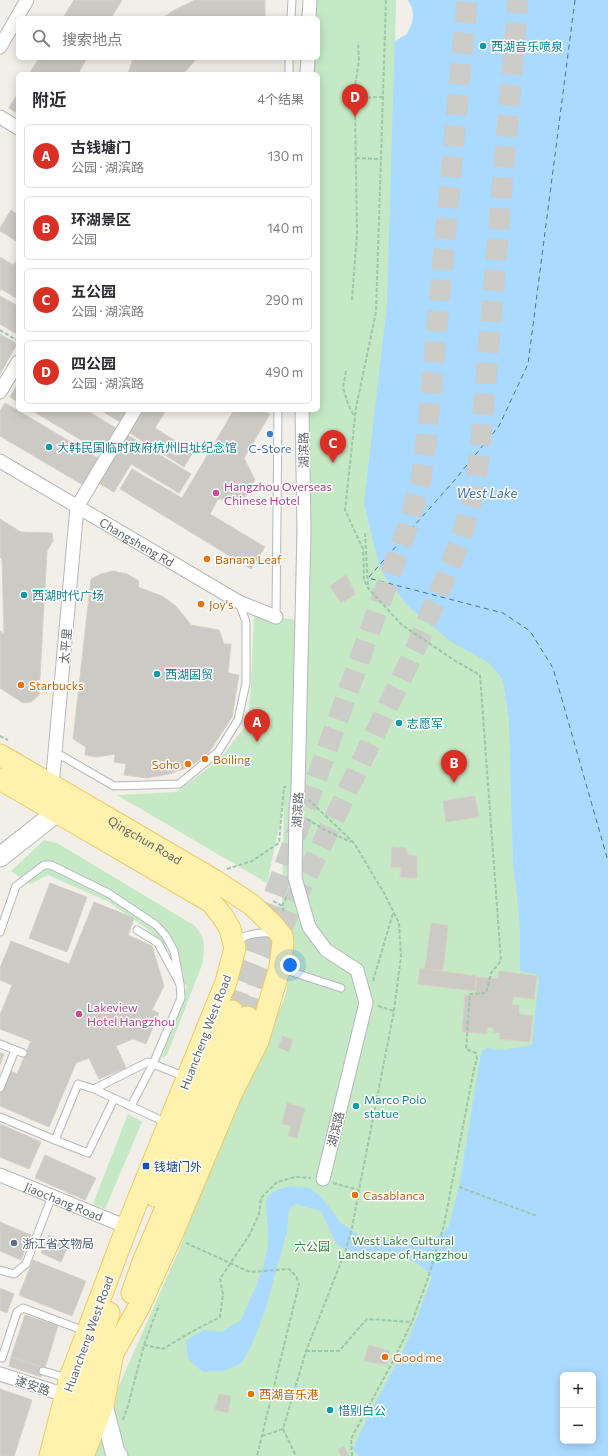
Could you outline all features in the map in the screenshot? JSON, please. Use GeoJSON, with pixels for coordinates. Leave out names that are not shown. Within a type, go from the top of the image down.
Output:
{"type":"FeatureCollection","features":[{"type":"Feature","properties":{"kind":"main road","name":"Qingchun Road"},"geometry":{"type":"LineString","coordinates":[[0,754],[207,876],[252,905],[286,935]]}},
{"type":"Feature","properties":{"kind":"main road","name":"Qingchun Road"},"geometry":{"type":"LineString","coordinates":[[0,779],[211,902],[230,929],[235,948]]}},
{"type":"Feature","properties":{"kind":"main road","name":"Huancheng West Road"},"geometry":{"type":"LineString","coordinates":[[113,1353],[141,1301],[171,1237],[232,1092],[258,1042],[280,967],[283,943],[286,935]]}},
{"type":"Feature","properties":{"kind":"main road","name":"Huancheng West Road"},"geometry":{"type":"LineString","coordinates":[[50,1456],[68,1387],[87,1331],[127,1227],[226,982],[235,948]]}},
{"type":"Feature","properties":{"kind":"main road","name":"Huancheng West Road"},"geometry":{"type":"LineString","coordinates":[[65,1456],[101,1337],[128,1260],[240,1014],[143,1262],[113,1353],[103,1405],[83,1456]]}},
{"type":"Feature","properties":{"kind":"street"},"geometry":{"type":"LineString","coordinates":[[18,16],[27,0]]}},
{"type":"Feature","properties":{"kind":"street"},"geometry":{"type":"LineString","coordinates":[[309,16],[310,0]]}},
{"type":"Feature","properties":{"kind":"street"},"geometry":{"type":"LineString","coordinates":[[0,47],[16,19]]}},
{"type":"Feature","properties":{"kind":"street"},"geometry":{"type":"LineString","coordinates":[[307,72],[308,60]]}},
{"type":"Feature","properties":{"kind":"street"},"geometry":{"type":"LineString","coordinates":[[0,117],[16,127]]}},
{"type":"Feature","properties":{"kind":"street"},"geometry":{"type":"LineString","coordinates":[[0,392],[16,365]]}},
{"type":"Feature","properties":{"kind":"street"},"geometry":{"type":"LineString","coordinates":[[77,507],[133,412]]}},
{"type":"Feature","properties":{"kind":"street","name":"湖滨路"},"geometry":{"type":"LineString","coordinates":[[302,412],[304,531],[295,878],[309,927],[326,950],[357,970],[366,1003],[323,1180]]}},
{"type":"Feature","properties":{"kind":"street","name":"Changsheng Rd"},"geometry":{"type":"LineString","coordinates":[[0,462],[239,602],[276,616]]}},
{"type":"Feature","properties":{"kind":"street","name":"太平里"},"geometry":{"type":"LineString","coordinates":[[52,786],[77,507]]}},
{"type":"Feature","properties":{"kind":"street"},"geometry":{"type":"LineString","coordinates":[[0,857],[57,812]]}},
{"type":"Feature","properties":{"kind":"street","name":"Jiaochang Road"},"geometry":{"type":"LineString","coordinates":[[0,1175],[127,1227]]}},
{"type":"Feature","properties":{"kind":"street","name":"遂安路"},"geometry":{"type":"LineString","coordinates":[[0,1374],[68,1387]]}},
{"type":"Feature","properties":{"kind":"street"},"geometry":{"type":"LineString","coordinates":[[103,1405],[115,1452],[118,1456]]}},
{"type":"Feature","properties":{"kind":"lane"},"geometry":{"type":"LineString","coordinates":[[291,16],[292,0]]}},
{"type":"Feature","properties":{"kind":"lane"},"geometry":{"type":"LineString","coordinates":[[289,60],[289,72]]}},
{"type":"Feature","properties":{"kind":"lane"},"geometry":{"type":"LineString","coordinates":[[276,616],[278,412]]}},
{"type":"Feature","properties":{"kind":"lane"},"geometry":{"type":"LineString","coordinates":[[56,752],[114,786],[179,784],[218,752],[238,720],[246,683],[246,622],[239,602]]}},
{"type":"Feature","properties":{"kind":"lane"},"geometry":{"type":"LineString","coordinates":[[0,932],[16,886],[44,866],[51,865],[108,893],[156,925],[166,936],[174,951],[181,998],[153,1064],[131,1106]]}},
{"type":"Feature","properties":{"kind":"lane"},"geometry":{"type":"LineString","coordinates":[[252,905],[273,913]]}},
{"type":"Feature","properties":{"kind":"lane"},"geometry":{"type":"LineString","coordinates":[[137,930],[158,943],[180,984]]}},
{"type":"Feature","properties":{"kind":"lane"},"geometry":{"type":"LineString","coordinates":[[235,948],[241,938],[254,934],[269,932],[286,935]]}},
{"type":"Feature","properties":{"kind":"lane"},"geometry":{"type":"LineString","coordinates":[[258,1042],[287,975],[341,988]]}},
{"type":"Feature","properties":{"kind":"lane"},"geometry":{"type":"LineString","coordinates":[[0,1044],[22,1053]]}},
{"type":"Feature","properties":{"kind":"lane"},"geometry":{"type":"LineString","coordinates":[[0,1088],[15,1050]]}},
{"type":"Feature","properties":{"kind":"lane"},"geometry":{"type":"LineString","coordinates":[[94,1089],[148,1062],[188,1077]]}},
{"type":"Feature","properties":{"kind":"lane"},"geometry":{"type":"LineString","coordinates":[[55,1140],[78,1084],[94,1089],[169,1124]]}},
{"type":"Feature","properties":{"kind":"lane"},"geometry":{"type":"LineString","coordinates":[[0,1117],[88,1153],[114,1098]]}},
{"type":"Feature","properties":{"kind":"lane"},"geometry":{"type":"LineString","coordinates":[[0,1270],[14,1274],[26,1264],[52,1196]]}},
{"type":"Feature","properties":{"kind":"lane"},"geometry":{"type":"LineString","coordinates":[[2,1358],[17,1312],[23,1308],[87,1331]]}},
{"type":"Feature","properties":{"kind":"lane"},"geometry":{"type":"LineString","coordinates":[[43,1371],[68,1387]]}},
{"type":"Feature","properties":{"kind":"path"},"geometry":{"type":"LineString","coordinates":[[352,1456],[351,1439],[391,1365],[412,1322],[428,1278],[444,1225],[477,1059],[476,1053],[466,1049],[470,994],[486,993],[491,972],[502,961],[480,675],[454,660],[402,625],[368,588],[364,580],[362,549],[345,510],[355,417],[376,312],[386,0]]}},
{"type":"Feature","properties":{"kind":"path"},"geometry":{"type":"LineString","coordinates":[[352,300],[357,234],[355,86],[359,62],[358,42]]}},
{"type":"Feature","properties":{"kind":"path"},"geometry":{"type":"LineString","coordinates":[[355,98],[383,97]]}},
{"type":"Feature","properties":{"kind":"path"},"geometry":{"type":"LineString","coordinates":[[356,158],[381,159]]}},
{"type":"Feature","properties":{"kind":"path"},"geometry":{"type":"LineString","coordinates":[[0,330],[16,340]]}},
{"type":"Feature","properties":{"kind":"path"},"geometry":{"type":"LineString","coordinates":[[346,371],[343,388],[348,404],[355,417]]}},
{"type":"Feature","properties":{"kind":"path"},"geometry":{"type":"LineString","coordinates":[[365,533],[368,588]]}},
{"type":"Feature","properties":{"kind":"path"},"geometry":{"type":"LineString","coordinates":[[225,869],[252,862],[279,843],[284,787]]}},
{"type":"Feature","properties":{"kind":"path"},"geometry":{"type":"LineString","coordinates":[[296,812],[325,830],[354,843]]}},
{"type":"Feature","properties":{"kind":"path"},"geometry":{"type":"LineString","coordinates":[[393,911],[366,1003],[394,1011]]}},
{"type":"Feature","properties":{"kind":"path"},"geometry":{"type":"LineString","coordinates":[[144,1345],[163,1350],[191,1332],[220,1317],[223,1294],[220,1278],[232,1263],[250,1234],[259,1214],[261,1198],[277,1182],[296,1177],[323,1180],[359,1190]]}},
{"type":"Feature","properties":{"kind":"path"},"geometry":{"type":"LineString","coordinates":[[459,1187],[537,1216]]}},
{"type":"Feature","properties":{"kind":"path"},"geometry":{"type":"LineString","coordinates":[[296,1456],[283,1429],[306,1351],[345,1252],[352,1228]]}},
{"type":"Feature","properties":{"kind":"path"},"geometry":{"type":"LineString","coordinates":[[182,1241],[250,1272],[289,1269],[296,1276],[299,1284],[257,1456]]}},
{"type":"Feature","properties":{"kind":"path"},"geometry":{"type":"LineString","coordinates":[[306,1351],[339,1351],[368,1319],[412,1322]]}},
{"type":"Feature","properties":{"kind":"path"},"geometry":{"type":"LineString","coordinates":[[262,1436],[283,1429]]}},
{"type":"Feature","properties":{"kind":"green space","name":"West Lake Cultural Landscape of Hangzhou"},"geometry":{"type":"Polygon","coordinates":[[[310,0],[608,0],[608,1456],[94,1456],[107,1413],[181,1245],[230,1107],[265,1044],[286,994],[293,936],[282,906],[284,805],[267,883],[117,795],[176,792],[218,761],[248,723],[254,613],[295,620],[298,412],[320,412],[320,72],[307,72],[308,60],[320,60],[320,16],[309,16],[310,0]]]}},
{"type":"Feature","properties":{"kind":"green space"},"geometry":{"type":"Polygon","coordinates":[[[44,840],[57,843],[195,926],[199,931],[203,939],[203,962],[167,1055],[161,1059],[187,987],[166,946],[146,928],[109,902],[48,875],[30,884],[11,871],[44,840]]]}},
{"type":"Feature","properties":{"kind":"green space"},"geometry":{"type":"Polygon","coordinates":[[[128,1114],[142,1122],[105,1209],[93,1204],[128,1114]]]}},
{"type":"Feature","properties":{"kind":"water","name":"West Lake"},"geometry":{"type":"Polygon","coordinates":[[[396,0],[608,0],[608,1456],[359,1456],[353,1450],[358,1437],[403,1351],[415,1324],[432,1277],[417,1263],[409,1260],[366,1256],[337,1245],[321,1211],[295,1204],[289,1210],[287,1232],[265,1311],[252,1344],[242,1363],[224,1371],[203,1372],[188,1359],[186,1341],[203,1330],[222,1332],[241,1320],[264,1264],[268,1244],[266,1204],[268,1196],[277,1190],[292,1186],[310,1188],[323,1199],[340,1222],[360,1236],[371,1240],[429,1239],[443,1234],[449,1225],[459,1187],[481,1054],[483,1050],[487,1048],[502,1050],[532,1044],[539,978],[536,974],[523,972],[520,970],[520,929],[513,864],[509,721],[503,680],[488,662],[453,643],[409,607],[385,577],[378,561],[364,503],[387,305],[396,0]]]}},
{"type":"Feature","properties":{"kind":"pier"},"geometry":{"type":"Polygon","coordinates":[[[396,0],[408,0],[412,8],[413,16],[412,23],[407,34],[395,41],[396,0]]]}},
{"type":"Feature","properties":{"kind":"building"},"geometry":{"type":"Polygon","coordinates":[[[74,0],[122,0],[112,16],[64,16],[74,0]]]}},
{"type":"Feature","properties":{"kind":"building"},"geometry":{"type":"Polygon","coordinates":[[[195,0],[265,0],[265,16],[165,16],[195,0]]]}},
{"type":"Feature","properties":{"kind":"building"},"geometry":{"type":"Polygon","coordinates":[[[38,60],[86,60],[79,72],[30,72],[38,60]]]}},
{"type":"Feature","properties":{"kind":"building"},"geometry":{"type":"Polygon","coordinates":[[[132,60],[195,60],[185,72],[129,72],[132,60]]]}},
{"type":"Feature","properties":{"kind":"building"},"geometry":{"type":"Polygon","coordinates":[[[16,96],[16,113],[9,108],[16,96]]]}},
{"type":"Feature","properties":{"kind":"building"},"geometry":{"type":"Polygon","coordinates":[[[11,210],[16,214],[16,241],[0,231],[0,228],[11,210]]]}},
{"type":"Feature","properties":{"kind":"building"},"geometry":{"type":"Polygon","coordinates":[[[0,257],[13,265],[16,262],[16,298],[1,289],[0,291],[0,257]]]}},
{"type":"Feature","properties":{"kind":"building"},"geometry":{"type":"Polygon","coordinates":[[[0,296],[16,305],[16,334],[0,324],[0,296]]]}},
{"type":"Feature","properties":{"kind":"building"},"geometry":{"type":"Polygon","coordinates":[[[0,334],[16,343],[16,346],[0,374],[0,334]]]}},
{"type":"Feature","properties":{"kind":"building"},"geometry":{"type":"Polygon","coordinates":[[[16,386],[16,401],[10,397],[16,386]]]}},
{"type":"Feature","properties":{"kind":"building","name":"大韩民国临时政府杭州旧址纪念馆"},"geometry":{"type":"Polygon","coordinates":[[[5,403],[16,410],[16,412],[20,412],[98,458],[83,485],[0,436],[0,411],[5,403]]]}},
{"type":"Feature","properties":{"kind":"building"},"geometry":{"type":"Polygon","coordinates":[[[34,412],[89,412],[116,428],[101,452],[34,412]]]}},
{"type":"Feature","properties":{"kind":"building"},"geometry":{"type":"Polygon","coordinates":[[[103,412],[126,412],[120,422],[103,412]]]}},
{"type":"Feature","properties":{"kind":"building"},"geometry":{"type":"Polygon","coordinates":[[[141,412],[165,412],[155,428],[193,452],[184,467],[128,432],[141,412]]]}},
{"type":"Feature","properties":{"kind":"building","name":"Hangzhou Overseas Chinese Hotel"},"geometry":{"type":"Polygon","coordinates":[[[233,412],[266,412],[270,414],[244,458],[255,480],[243,500],[218,499],[210,514],[265,547],[251,569],[120,489],[132,469],[182,498],[233,412]]]}},
{"type":"Feature","properties":{"kind":"building"},"geometry":{"type":"Polygon","coordinates":[[[126,434],[191,474],[179,493],[131,464],[114,492],[97,482],[126,434]]]}},
{"type":"Feature","properties":{"kind":"building","name":"西湖时代广场"},"geometry":{"type":"Polygon","coordinates":[[[0,519],[21,532],[52,533],[53,541],[47,551],[39,695],[31,702],[23,703],[0,688],[0,631],[4,634],[2,559],[0,557],[0,519]]]}},
{"type":"Feature","properties":{"kind":"building","name":"西湖国贸"},"geometry":{"type":"Polygon","coordinates":[[[113,571],[127,574],[139,581],[138,587],[162,596],[176,606],[191,625],[219,630],[224,644],[231,644],[228,673],[239,675],[232,717],[208,754],[189,767],[169,774],[147,778],[124,775],[126,764],[114,762],[115,754],[97,757],[85,755],[86,747],[73,739],[91,579],[101,574],[113,571]]]}},
{"type":"Feature","properties":{"kind":"building"},"geometry":{"type":"Polygon","coordinates":[[[346,575],[356,594],[341,603],[330,586],[346,575]]]}},
{"type":"Feature","properties":{"kind":"building"},"geometry":{"type":"Polygon","coordinates":[[[475,796],[479,817],[446,822],[443,801],[475,796]]]}},
{"type":"Feature","properties":{"kind":"building"},"geometry":{"type":"Polygon","coordinates":[[[392,847],[406,848],[408,855],[417,856],[417,878],[400,877],[401,867],[391,867],[392,847]]]}},
{"type":"Feature","properties":{"kind":"building"},"geometry":{"type":"Polygon","coordinates":[[[50,883],[87,897],[67,952],[29,938],[50,883]]]}},
{"type":"Feature","properties":{"kind":"building","name":"Lakeview Hotel Hangzhou"},"geometry":{"type":"Polygon","coordinates":[[[94,902],[134,918],[128,935],[152,946],[164,986],[152,1010],[159,1013],[146,1044],[133,1039],[116,1046],[126,1068],[99,1079],[89,1058],[76,1063],[49,1127],[0,1106],[0,1094],[10,1071],[17,1074],[31,1041],[0,1029],[0,1015],[12,985],[0,980],[0,968],[11,941],[69,964],[94,902]]]}},
{"type":"Feature","properties":{"kind":"building"},"geometry":{"type":"Polygon","coordinates":[[[431,923],[448,925],[443,971],[425,969],[431,923]]]}},
{"type":"Feature","properties":{"kind":"building"},"geometry":{"type":"Polygon","coordinates":[[[420,968],[476,976],[475,991],[418,984],[420,968]]]}},
{"type":"Feature","properties":{"kind":"building"},"geometry":{"type":"Polygon","coordinates":[[[499,971],[537,976],[534,999],[513,997],[512,1005],[519,1005],[519,1014],[533,1016],[530,1042],[499,1039],[500,1033],[493,1032],[493,1028],[487,1027],[487,1034],[462,1032],[465,994],[475,995],[477,977],[498,979],[499,971]]]}},
{"type":"Feature","properties":{"kind":"building"},"geometry":{"type":"Polygon","coordinates":[[[283,1036],[293,1039],[289,1052],[278,1047],[283,1036]]]}},
{"type":"Feature","properties":{"kind":"building"},"geometry":{"type":"Polygon","coordinates":[[[0,1053],[4,1054],[0,1065],[0,1053]]]}},
{"type":"Feature","properties":{"kind":"building"},"geometry":{"type":"Polygon","coordinates":[[[287,1103],[305,1108],[297,1138],[288,1136],[291,1126],[282,1124],[287,1103]]]}},
{"type":"Feature","properties":{"kind":"building"},"geometry":{"type":"Polygon","coordinates":[[[0,1124],[41,1142],[29,1169],[0,1157],[0,1124]]]}},
{"type":"Feature","properties":{"kind":"building"},"geometry":{"type":"Polygon","coordinates":[[[45,1155],[96,1178],[85,1200],[35,1178],[45,1155]]]}},
{"type":"Feature","properties":{"kind":"building","name":"浙江省文物局"},"geometry":{"type":"Polygon","coordinates":[[[0,1222],[31,1235],[21,1260],[0,1251],[0,1222]]]}},
{"type":"Feature","properties":{"kind":"building"},"geometry":{"type":"Polygon","coordinates":[[[49,1235],[69,1244],[61,1262],[41,1253],[49,1235]]]}},
{"type":"Feature","properties":{"kind":"building"},"geometry":{"type":"Polygon","coordinates":[[[33,1260],[86,1281],[72,1316],[19,1295],[33,1260]]]}},
{"type":"Feature","properties":{"kind":"building"},"geometry":{"type":"Polygon","coordinates":[[[0,1288],[14,1294],[7,1313],[0,1310],[0,1288]]]}},
{"type":"Feature","properties":{"kind":"building"},"geometry":{"type":"Polygon","coordinates":[[[25,1315],[58,1326],[45,1368],[11,1357],[25,1315]]]}},
{"type":"Feature","properties":{"kind":"building"},"geometry":{"type":"Polygon","coordinates":[[[369,1345],[390,1351],[387,1365],[364,1361],[369,1345]]]}},
{"type":"Feature","properties":{"kind":"building"},"geometry":{"type":"Polygon","coordinates":[[[11,1357],[45,1368],[41,1377],[9,1366],[11,1357]]]}},
{"type":"Feature","properties":{"kind":"building"},"geometry":{"type":"Polygon","coordinates":[[[0,1389],[32,1400],[14,1456],[0,1456],[0,1389]]]}},
{"type":"Feature","properties":{"kind":"building"},"geometry":{"type":"Polygon","coordinates":[[[219,1394],[231,1396],[228,1413],[215,1410],[219,1394]]]}},
{"type":"Feature","properties":{"kind":"building"},"geometry":{"type":"Polygon","coordinates":[[[344,1446],[349,1456],[341,1456],[338,1449],[344,1446]]]}},
{"type":"Feature","properties":{"kind":"ferry route"},"geometry":{"type":"LineString","coordinates":[[575,0],[528,364],[499,426],[453,482],[368,578],[503,613],[530,631],[553,668],[608,861]]}},
{"type":"Feature","properties":{"kind":"tunnel"},"geometry":{"type":"LineString","coordinates":[[232,1011],[408,526],[421,481],[427,435],[467,0]]}},
{"type":"Feature","properties":{"kind":"tunnel"},"geometry":{"type":"LineString","coordinates":[[247,1017],[266,961],[415,650],[460,542],[474,494],[480,450],[518,0]]}},
{"type":"Feature","properties":{"kind":"place","name":"西湖音乐喷泉"},"geometry":{"type":"Point","coordinates":[483,46]}},
{"type":"Feature","properties":{"kind":"place","name":"四公园"},"geometry":{"type":"Point","coordinates":[355,117]}},
{"type":"Feature","properties":{"kind":"place","name":"C-Store"},"geometry":{"type":"Point","coordinates":[270,434]}},
{"type":"Feature","properties":{"kind":"place","name":"大韩民国临时政府杭州旧址纪念馆"},"geometry":{"type":"Point","coordinates":[49,447]}},
{"type":"Feature","properties":{"kind":"place","name":"五公园"},"geometry":{"type":"Point","coordinates":[333,463]}},
{"type":"Feature","properties":{"kind":"place","name":"Hangzhou Overseas Chinese Hotel"},"geometry":{"type":"Point","coordinates":[216,493]}},
{"type":"Feature","properties":{"kind":"place","name":"Banana Leaf"},"geometry":{"type":"Point","coordinates":[207,559]}},
{"type":"Feature","properties":{"kind":"place","name":"西湖时代广场"},"geometry":{"type":"Point","coordinates":[24,595]}},
{"type":"Feature","properties":{"kind":"place","name":"Joy's"},"geometry":{"type":"Point","coordinates":[201,604]}},
{"type":"Feature","properties":{"kind":"place","name":"西湖国贸"},"geometry":{"type":"Point","coordinates":[157,674]}},
{"type":"Feature","properties":{"kind":"place","name":"Starbucks"},"geometry":{"type":"Point","coordinates":[21,685]}},
{"type":"Feature","properties":{"kind":"place","name":"志愿军"},"geometry":{"type":"Point","coordinates":[399,723]}},
{"type":"Feature","properties":{"kind":"place","name":"古钱塘门"},"geometry":{"type":"Point","coordinates":[257,742]}},
{"type":"Feature","properties":{"kind":"place","name":"Boiling"},"geometry":{"type":"Point","coordinates":[205,759]}},
{"type":"Feature","properties":{"kind":"place","name":"Soho"},"geometry":{"type":"Point","coordinates":[188,764]}},
{"type":"Feature","properties":{"kind":"place","name":"环湖景区"},"geometry":{"type":"Point","coordinates":[454,783]}},
{"type":"Feature","properties":{"kind":"place","name":"Lakeview Hotel Hangzhou"},"geometry":{"type":"Point","coordinates":[79,1014]}},
{"type":"Feature","properties":{"kind":"place","name":"Marco Polo statue"},"geometry":{"type":"Point","coordinates":[356,1106]}},
{"type":"Feature","properties":{"kind":"place","name":"钱塘门外"},"geometry":{"type":"Point","coordinates":[146,1166]}},
{"type":"Feature","properties":{"kind":"place","name":"Casablanca"},"geometry":{"type":"Point","coordinates":[355,1195]}},
{"type":"Feature","properties":{"kind":"place","name":"浙江省文物局"},"geometry":{"type":"Point","coordinates":[14,1243]}},
{"type":"Feature","properties":{"kind":"place","name":"Good me"},"geometry":{"type":"Point","coordinates":[385,1357]}},
{"type":"Feature","properties":{"kind":"place","name":"西湖音乐港"},"geometry":{"type":"Point","coordinates":[251,1394]}},
{"type":"Feature","properties":{"kind":"place","name":"惜别白公"},"geometry":{"type":"Point","coordinates":[330,1410]}},
{"type":"Feature","properties":{"kind":"park label","name":"六公园"},"geometry":{"type":"Point","coordinates":[312,1246]}}]}
